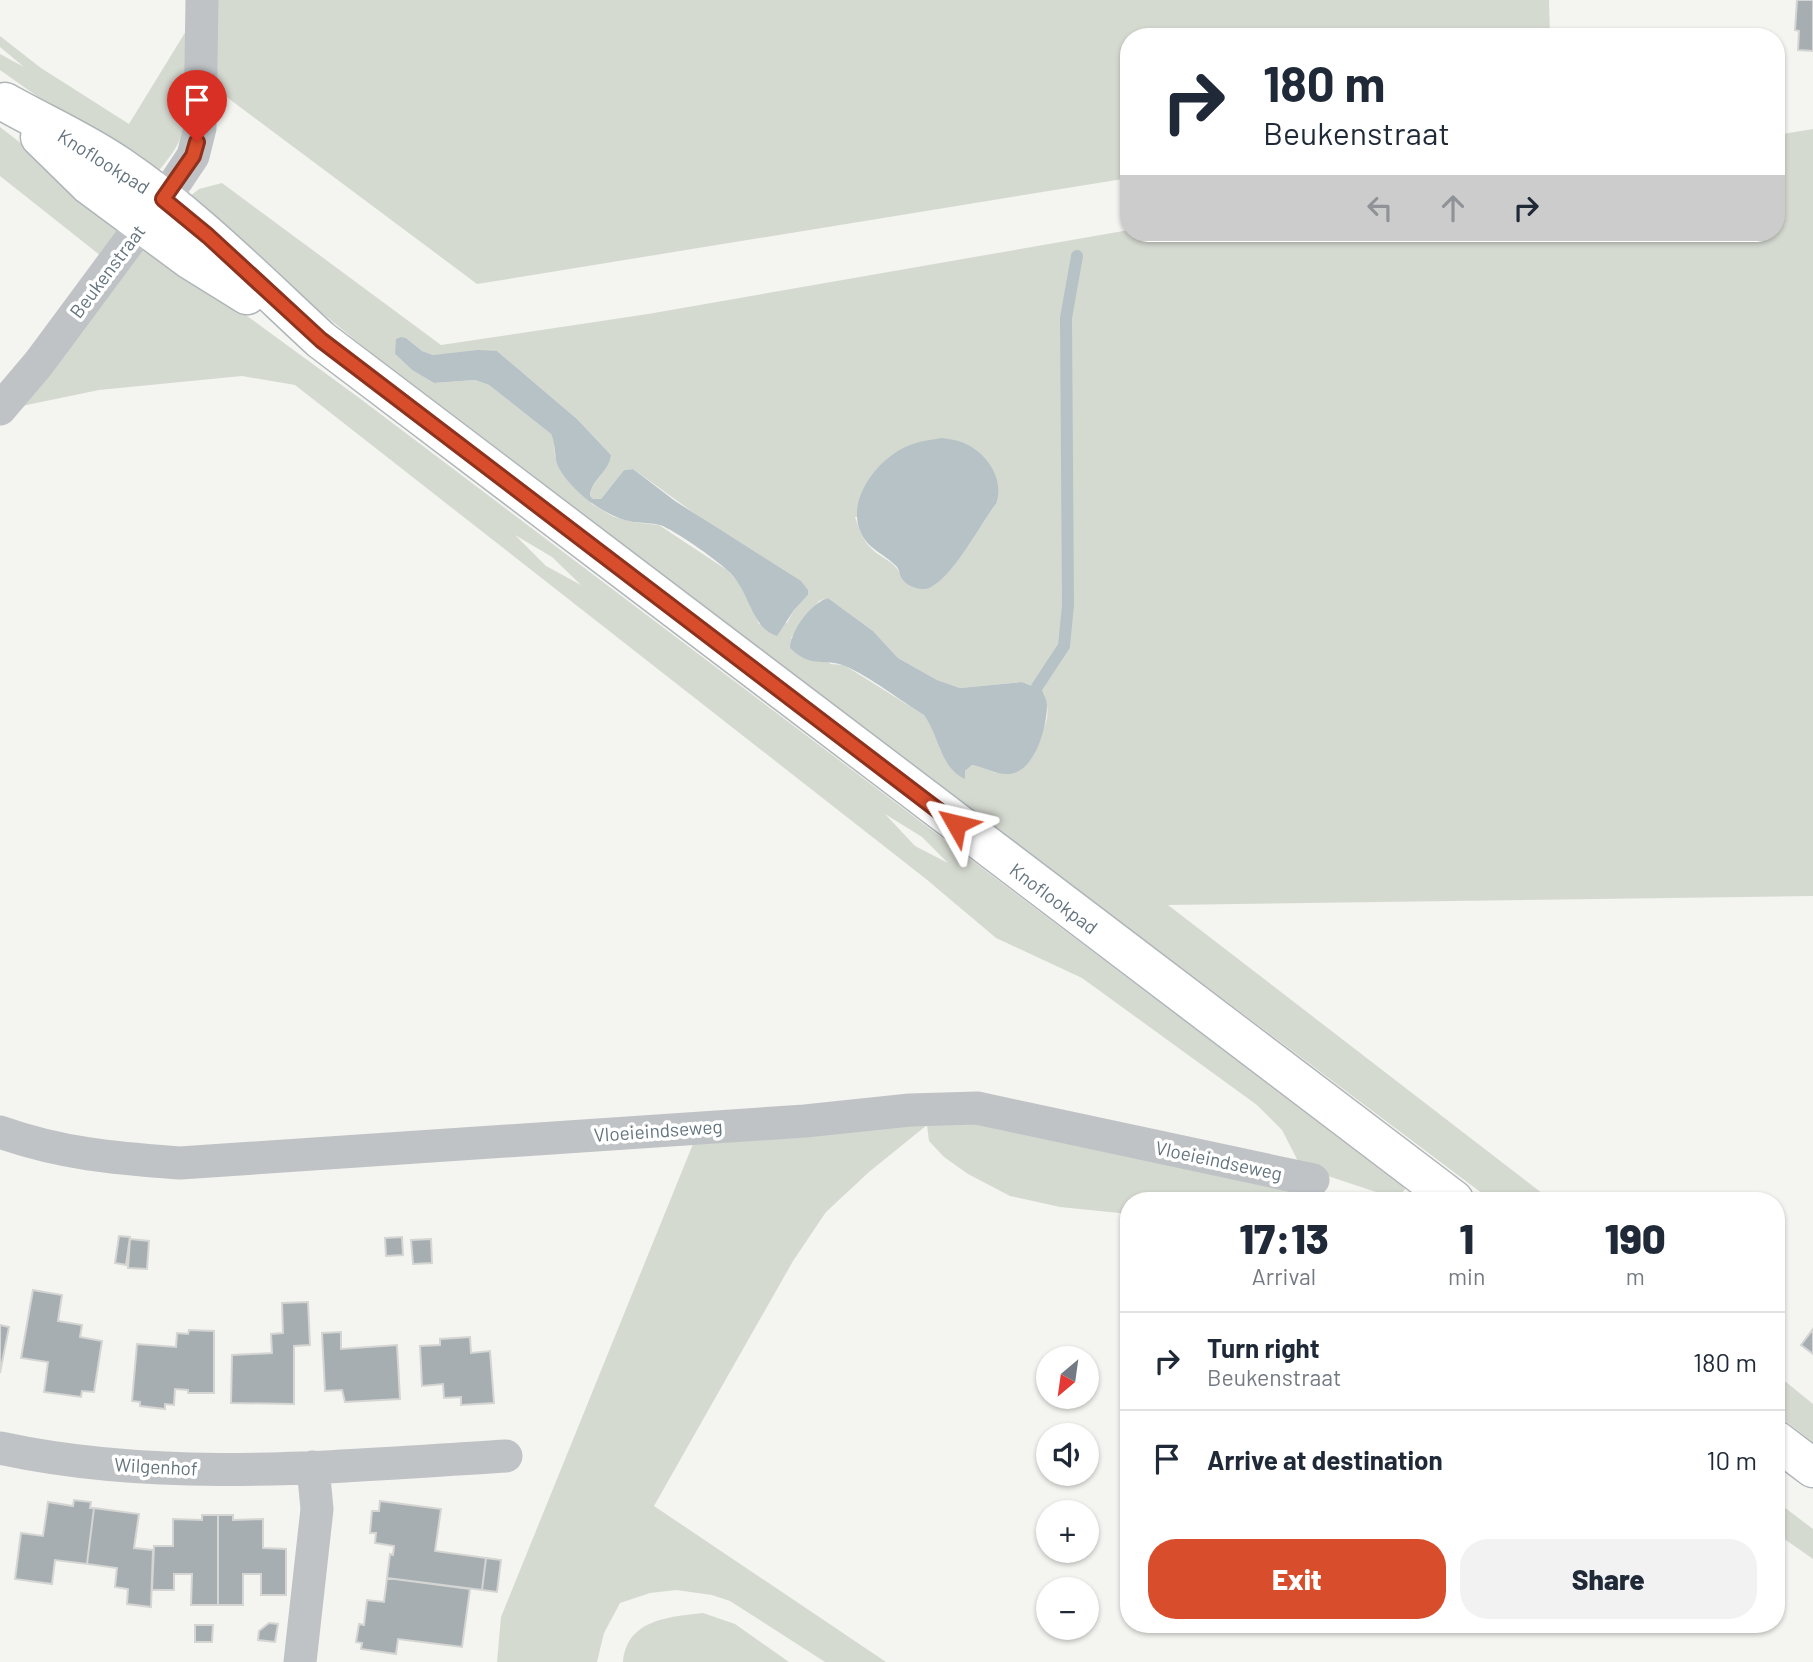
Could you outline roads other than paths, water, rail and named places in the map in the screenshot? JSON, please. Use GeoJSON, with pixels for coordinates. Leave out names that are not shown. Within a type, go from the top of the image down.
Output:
{"type":"FeatureCollection","features":[{"type":"Feature","properties":{"kind":"main road","name":"Knoflookpad"},"geometry":{"type":"LineString","coordinates":[[3,100],[89,185],[208,236],[321,340],[1443,1192]]}},
{"type":"Feature","properties":{"kind":"main road"},"geometry":{"type":"LineString","coordinates":[[1785,1447],[1813,1468]]}},
{"type":"Feature","properties":{"kind":"street","name":"Beukenstraat"},"geometry":{"type":"LineString","coordinates":[[0,409],[39,363],[193,156],[200,128],[202,0]]}},
{"type":"Feature","properties":{"kind":"street","name":"Vloeieindseweg"},"geometry":{"type":"LineString","coordinates":[[0,1132],[27,1142],[93,1156],[180,1163],[805,1121],[910,1110],[977,1108],[1313,1180]]}},
{"type":"Feature","properties":{"kind":"street","name":"Wilgenhof"},"geometry":{"type":"LineString","coordinates":[[0,1448],[150,1469],[313,1467],[506,1456]]}},
{"type":"Feature","properties":{"kind":"street"},"geometry":{"type":"LineString","coordinates":[[300,1662],[317,1509],[313,1467]]}},
{"type":"Feature","properties":{"kind":"waterway"},"geometry":{"type":"LineString","coordinates":[[1037,687],[1064,646],[1068,605],[1066,318],[1077,256]]}}]}
